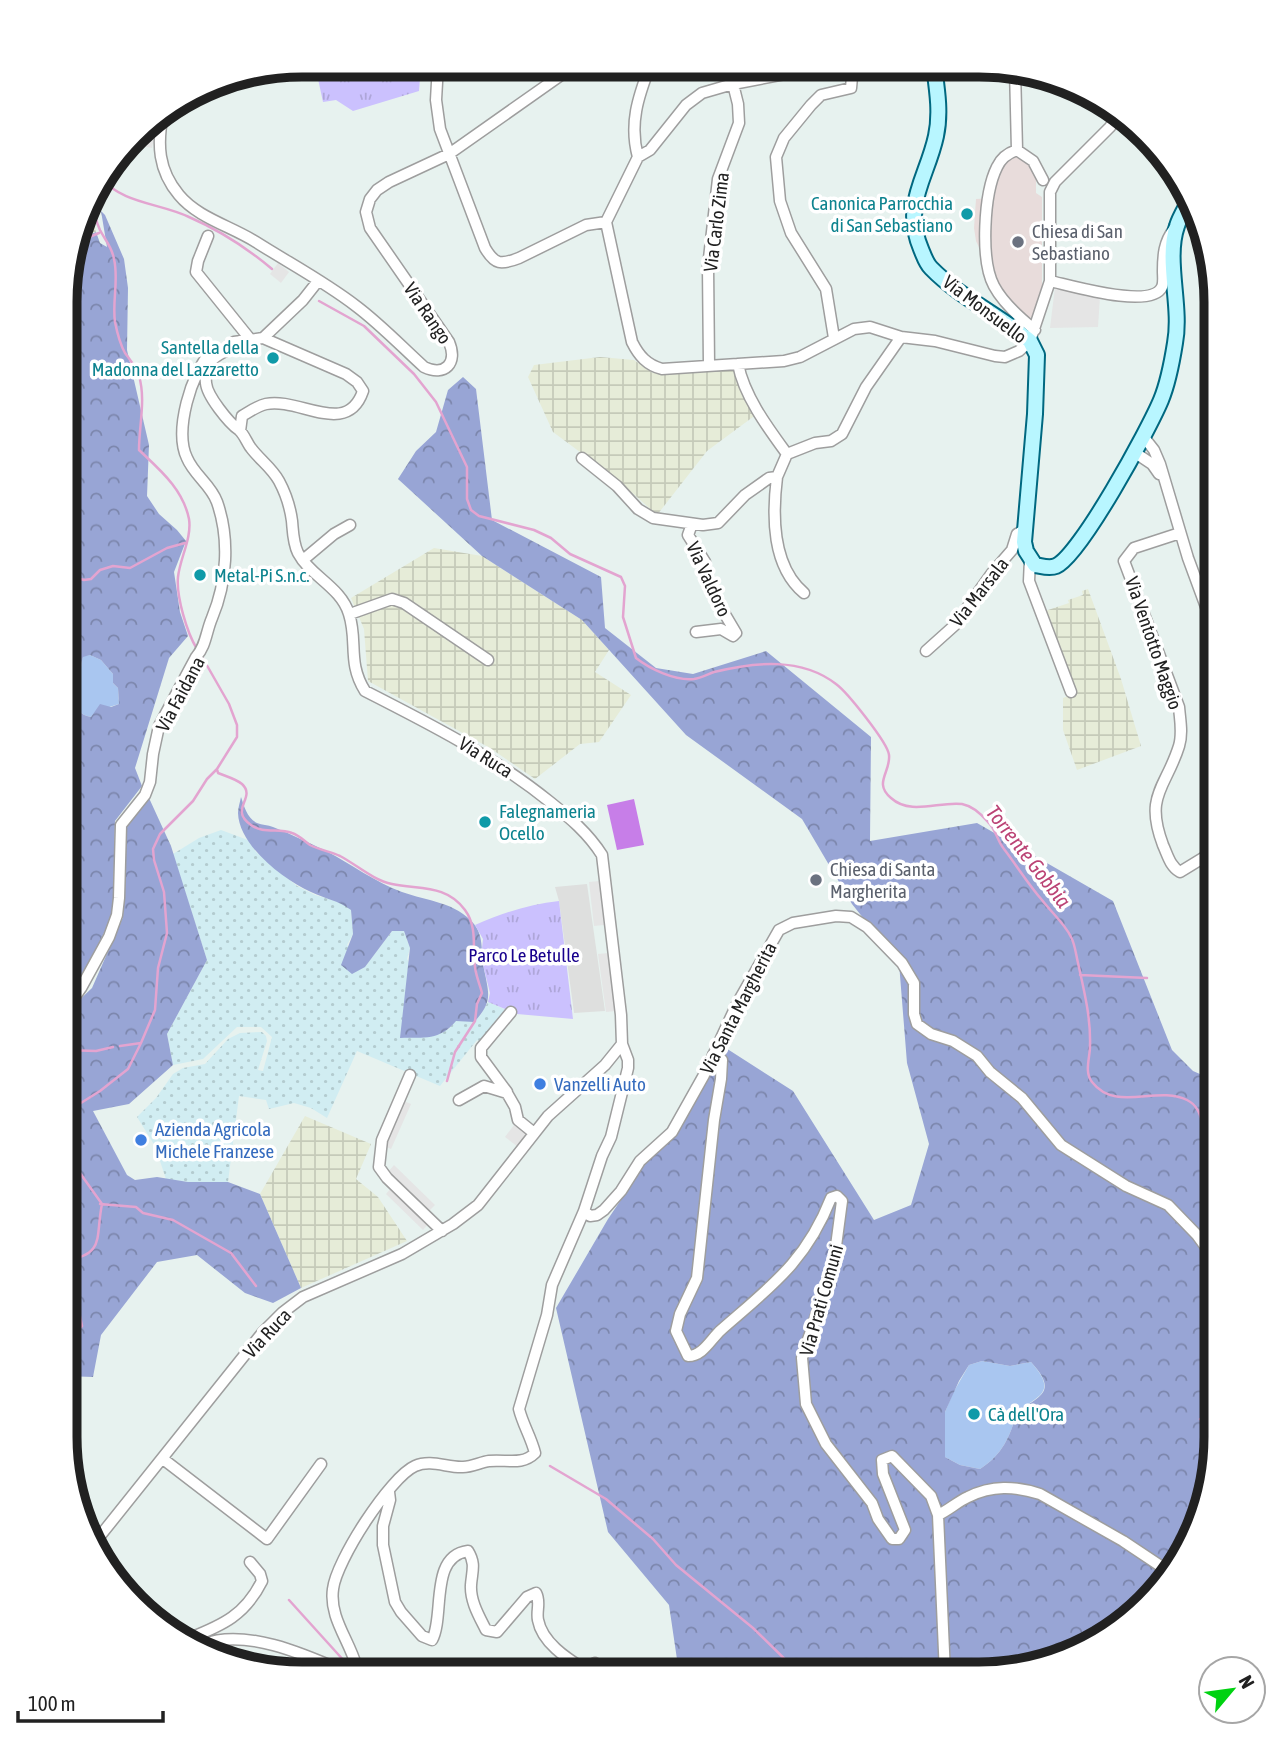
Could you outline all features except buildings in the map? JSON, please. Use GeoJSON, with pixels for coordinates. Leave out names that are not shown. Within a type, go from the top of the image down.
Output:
{"type":"FeatureCollection","features":[{"type":"Feature","properties":{"kind":"main road","name":"Via Monsuello"},"geometry":{"type":"LineString","coordinates":[[935,77],[936,136],[916,193],[913,220],[916,238],[928,265],[943,279],[1033,336],[1037,355],[1035,414],[1024,542],[1030,559]]}},
{"type":"Feature","properties":{"kind":"main road"},"geometry":{"type":"LineString","coordinates":[[1030,559],[1035,565],[1048,568],[1069,557],[1103,508],[1162,398],[1176,340],[1174,255],[1177,225],[1184,210]]}},
{"type":"Feature","properties":{"kind":"street"},"geometry":{"type":"LineString","coordinates":[[438,77],[438,120],[491,258],[499,262],[519,258],[586,225],[606,222]]}},
{"type":"Feature","properties":{"kind":"street","name":"Via Rango"},"geometry":{"type":"LineString","coordinates":[[318,282],[359,307],[424,367],[433,371],[443,369],[452,362],[453,352],[449,342],[370,228],[366,212],[370,199],[389,182],[449,154],[558,77]]}},
{"type":"Feature","properties":{"kind":"street"},"geometry":{"type":"LineString","coordinates":[[638,157],[633,137],[637,98],[646,77]]}},
{"type":"Feature","properties":{"kind":"street"},"geometry":{"type":"LineString","coordinates":[[766,77],[710,90],[686,105],[650,150],[638,157],[606,222],[632,342],[637,352],[652,366],[662,369],[784,361],[800,357],[854,329],[870,327],[901,337],[935,341],[1005,357],[1020,351],[1033,336],[1050,277],[1050,192],[1055,182],[1113,122]]}},
{"type":"Feature","properties":{"kind":"street"},"geometry":{"type":"LineString","coordinates":[[834,338],[826,289],[791,233],[780,201],[776,157],[784,138],[811,105],[821,95],[850,89],[852,77]]}},
{"type":"Feature","properties":{"kind":"street"},"geometry":{"type":"LineString","coordinates":[[1015,80],[1017,150]]}},
{"type":"Feature","properties":{"kind":"street","name":"Via Carlo Zima"},"geometry":{"type":"LineString","coordinates":[[709,365],[708,267],[718,179],[739,122],[733,83]]}},
{"type":"Feature","properties":{"kind":"street"},"geometry":{"type":"LineString","coordinates":[[161,127],[158,149],[162,165],[177,194],[193,209],[245,235],[318,282],[263,338]]}},
{"type":"Feature","properties":{"kind":"street"},"geometry":{"type":"LineString","coordinates":[[1017,150],[1003,158],[991,185],[986,257],[993,284],[1033,336]]}},
{"type":"Feature","properties":{"kind":"street"},"geometry":{"type":"LineString","coordinates":[[1017,150],[1033,161],[1043,180]]}},
{"type":"Feature","properties":{"kind":"street"},"geometry":{"type":"LineString","coordinates":[[1050,277],[1106,294],[1130,297],[1158,292],[1163,286],[1166,241],[1177,225]]}},
{"type":"Feature","properties":{"kind":"street"},"geometry":{"type":"LineString","coordinates":[[208,236],[196,272],[245,340],[219,353],[211,361],[206,375],[206,387],[230,424],[240,431],[251,449],[277,478],[288,499],[294,542],[303,560],[342,599],[350,614],[392,599],[404,603],[488,660]]}},
{"type":"Feature","properties":{"kind":"street"},"geometry":{"type":"LineString","coordinates":[[804,593],[783,568],[775,525],[777,477],[787,454],[815,443],[831,441],[842,433],[866,387],[901,337]]}},
{"type":"Feature","properties":{"kind":"street","name":"Via Faidana"},"geometry":{"type":"LineString","coordinates":[[77,993],[109,937],[117,915],[121,825],[145,795],[150,782],[159,726],[200,653],[216,608],[226,565],[219,506],[215,496],[185,456],[185,406],[205,359],[215,349],[263,338],[346,374],[357,382],[363,391],[359,404],[351,412],[338,414],[269,403],[242,416],[240,431]]}},
{"type":"Feature","properties":{"kind":"street"},"geometry":{"type":"LineString","coordinates":[[738,364],[740,376],[752,399],[787,454]]}},
{"type":"Feature","properties":{"kind":"street"},"geometry":{"type":"LineString","coordinates":[[1143,436],[1154,450],[1204,600]]}},
{"type":"Feature","properties":{"kind":"street"},"geometry":{"type":"LineString","coordinates":[[1134,452],[1152,464],[1163,480]]}},
{"type":"Feature","properties":{"kind":"street","name":"Via Valdoro"},"geometry":{"type":"LineString","coordinates":[[582,458],[617,486],[638,509],[653,518],[692,524],[718,523],[745,495],[769,478],[777,477]]}},
{"type":"Feature","properties":{"kind":"street","name":"Via Valdoro"},"geometry":{"type":"LineString","coordinates":[[692,524],[688,535],[705,562],[706,576],[736,633],[733,636],[721,629],[696,632]]}},
{"type":"Feature","properties":{"kind":"street"},"geometry":{"type":"LineString","coordinates":[[303,560],[334,534],[350,525]]}},
{"type":"Feature","properties":{"kind":"street","name":"Via Marsala"},"geometry":{"type":"LineString","coordinates":[[926,651],[955,625],[1012,550],[1017,534],[1026,529]]}},
{"type":"Feature","properties":{"kind":"street","name":"Via Ventotto Maggio"},"geometry":{"type":"LineString","coordinates":[[1180,533],[1134,548],[1124,561],[1179,707],[1179,746],[1154,808],[1161,840],[1172,867],[1180,872],[1204,857]]}},
{"type":"Feature","properties":{"kind":"street","name":"Via Monsuello"},"geometry":{"type":"LineString","coordinates":[[1030,559],[1029,581],[1071,692]]}},
{"type":"Feature","properties":{"kind":"street","name":"Via Ruca"},"geometry":{"type":"LineString","coordinates":[[350,614],[356,676],[366,691],[479,750],[525,781],[572,820],[602,855],[622,1044],[628,1068],[611,1137],[584,1211]]}},
{"type":"Feature","properties":{"kind":"street","name":"Via Santa Margherita"},"geometry":{"type":"LineString","coordinates":[[584,1211],[590,1216],[604,1210],[621,1191],[640,1161],[672,1132],[685,1112],[737,1004],[779,930],[793,923],[822,917],[851,917],[867,927],[902,963],[914,983],[914,1014],[917,1024],[931,1034],[953,1041],[978,1056],[990,1072],[1022,1098],[1061,1146],[1126,1186],[1168,1205],[1204,1244]]}},
{"type":"Feature","properties":{"kind":"street"},"geometry":{"type":"LineString","coordinates":[[511,1012],[481,1048],[481,1057],[507,1093],[515,1107],[518,1120],[534,1133]]}},
{"type":"Feature","properties":{"kind":"street","name":"Via Ruca"},"geometry":{"type":"LineString","coordinates":[[100,1536],[282,1313],[303,1297],[402,1254],[442,1231],[478,1205],[548,1116],[605,1065],[622,1044]]}},
{"type":"Feature","properties":{"kind":"street","name":"Via Prati Comuni"},"geometry":{"type":"LineString","coordinates":[[713,1055],[722,1060],[722,1079],[714,1120],[697,1278],[680,1314],[676,1331],[681,1346],[688,1356],[699,1354],[718,1332],[781,1279],[814,1237],[831,1198],[837,1196],[842,1201],[834,1261],[802,1358],[806,1404],[826,1444],[872,1503],[878,1519],[892,1539],[899,1539],[905,1530],[883,1474],[882,1460],[892,1457],[931,1496],[938,1515],[944,1662]]}},
{"type":"Feature","properties":{"kind":"street"},"geometry":{"type":"LineString","coordinates":[[410,1075],[382,1140],[379,1167],[442,1231]]}},
{"type":"Feature","properties":{"kind":"street"},"geometry":{"type":"LineString","coordinates":[[459,1100],[484,1086],[507,1093]]}},
{"type":"Feature","properties":{"kind":"street"},"geometry":{"type":"LineString","coordinates":[[355,1662],[337,1624],[332,1590],[343,1556],[382,1498],[415,1466],[430,1464],[464,1467],[489,1461],[523,1461],[535,1453],[519,1409],[547,1315],[552,1285],[584,1211]]}},
{"type":"Feature","properties":{"kind":"street"},"geometry":{"type":"LineString","coordinates":[[163,1459],[267,1539],[321,1464]]}},
{"type":"Feature","properties":{"kind":"street"},"geometry":{"type":"LineString","coordinates":[[938,1515],[965,1498],[990,1488],[1026,1489],[1040,1494],[1162,1567]]}},
{"type":"Feature","properties":{"kind":"street"},"geometry":{"type":"LineString","coordinates":[[389,1492],[390,1500],[383,1525],[383,1545],[395,1602],[422,1636],[432,1640],[436,1633],[443,1573],[454,1557],[468,1551],[473,1558],[475,1570],[471,1587],[475,1610],[486,1630],[497,1632],[527,1597],[536,1593],[539,1598],[537,1618],[541,1630],[552,1646],[574,1662]]}},
{"type":"Feature","properties":{"kind":"street"},"geometry":{"type":"LineString","coordinates":[[197,1635],[229,1622],[257,1591],[262,1581],[250,1562]]}},
{"type":"Feature","properties":{"kind":"street"},"geometry":{"type":"LineString","coordinates":[[210,1642],[218,1639],[245,1639],[304,1654],[322,1662]]}},
{"type":"Feature","properties":{"kind":"shaded area"},"geometry":{"type":"Polygon","coordinates":[[[156,132],[152,148],[141,146],[156,132]]]}},
{"type":"Feature","properties":{"kind":"shaded area"},"geometry":{"type":"Polygon","coordinates":[[[1015,156],[1022,157],[1029,163],[1036,174],[1036,193],[1042,197],[1042,290],[1039,310],[1034,317],[1027,318],[1003,297],[976,241],[974,228],[976,199],[992,198],[998,172],[1015,156]]]}},
{"type":"Feature","properties":{"kind":"shaded area"},"geometry":{"type":"Polygon","coordinates":[[[93,218],[96,232],[87,235],[93,218]]]}},
{"type":"Feature","properties":{"kind":"shaded area"},"geometry":{"type":"Polygon","coordinates":[[[278,263],[289,272],[281,283],[270,274],[278,263]]]}},
{"type":"Feature","properties":{"kind":"shaded area"},"geometry":{"type":"Polygon","coordinates":[[[1055,287],[1100,297],[1098,327],[1050,328],[1055,287]]]}},
{"type":"Feature","properties":{"kind":"shaded area"},"geometry":{"type":"Polygon","coordinates":[[[600,357],[634,360],[653,373],[735,369],[757,414],[707,451],[657,515],[619,481],[553,432],[528,377],[534,365],[600,357]]]}},
{"type":"Feature","properties":{"kind":"shaded area"},"geometry":{"type":"Polygon","coordinates":[[[434,548],[482,556],[582,620],[609,650],[595,672],[631,695],[599,742],[580,744],[535,779],[490,748],[368,681],[364,629],[351,598],[434,548]]]}},
{"type":"Feature","properties":{"kind":"shaded area"},"geometry":{"type":"Polygon","coordinates":[[[1088,589],[1121,679],[1141,746],[1077,770],[1063,730],[1063,698],[1074,694],[1045,611],[1069,603],[1068,600],[1083,595],[1082,591],[1088,589]]]}},
{"type":"Feature","properties":{"kind":"shaded area"},"geometry":{"type":"Polygon","coordinates":[[[90,655],[101,660],[113,674],[113,683],[118,688],[119,704],[96,711],[91,717],[84,715],[77,706],[83,656],[90,655]]]}},
{"type":"Feature","properties":{"kind":"shaded area"},"geometry":{"type":"Polygon","coordinates":[[[634,799],[644,845],[617,850],[607,805],[634,799]]]}},
{"type":"Feature","properties":{"kind":"shaded area"},"geometry":{"type":"Polygon","coordinates":[[[221,830],[248,840],[256,852],[297,886],[315,895],[343,903],[351,910],[353,934],[347,945],[365,967],[392,931],[404,931],[410,948],[407,959],[448,1030],[456,1020],[480,1016],[488,1002],[511,1012],[497,1019],[481,1042],[477,1040],[440,1086],[357,1051],[327,1118],[311,1108],[294,1103],[269,1109],[266,1100],[239,1096],[228,1182],[188,1182],[166,1179],[155,1146],[137,1117],[156,1098],[173,1074],[183,1068],[205,1064],[228,1039],[240,1033],[262,1032],[266,1036],[267,1041],[258,1070],[263,1071],[272,1037],[261,1027],[237,1027],[203,1059],[173,1065],[167,1034],[207,960],[173,854],[199,838],[221,830]]]}},
{"type":"Feature","properties":{"kind":"shaded area"},"geometry":{"type":"Polygon","coordinates":[[[599,881],[604,925],[594,926],[589,882],[599,881]]]}},
{"type":"Feature","properties":{"kind":"shaded area"},"geometry":{"type":"Polygon","coordinates":[[[587,884],[605,1011],[574,1013],[555,887],[587,884]]]}},
{"type":"Feature","properties":{"kind":"shaded area"},"geometry":{"type":"Polygon","coordinates":[[[608,953],[616,1011],[606,1012],[598,954],[608,953]]]}},
{"type":"Feature","properties":{"kind":"shaded area"},"geometry":{"type":"Polygon","coordinates":[[[404,1101],[411,1104],[391,1149],[384,1146],[404,1101]]]}},
{"type":"Feature","properties":{"kind":"shaded area"},"geometry":{"type":"Polygon","coordinates":[[[305,1116],[371,1144],[356,1179],[378,1197],[407,1241],[301,1288],[260,1194],[305,1116]]]}},
{"type":"Feature","properties":{"kind":"shaded area"},"geometry":{"type":"Polygon","coordinates":[[[514,1125],[528,1135],[518,1147],[505,1137],[514,1125]]]}},
{"type":"Feature","properties":{"kind":"shaded area"},"geometry":{"type":"Polygon","coordinates":[[[394,1165],[435,1205],[429,1211],[388,1172],[394,1165]]]}},
{"type":"Feature","properties":{"kind":"shaded area"},"geometry":{"type":"Polygon","coordinates":[[[391,1188],[428,1224],[423,1230],[386,1194],[391,1188]]]}},
{"type":"Feature","properties":{"kind":"shaded area"},"geometry":{"type":"Polygon","coordinates":[[[982,1361],[1010,1366],[1031,1362],[1039,1372],[1044,1386],[1039,1396],[1017,1412],[1004,1445],[994,1458],[980,1469],[960,1465],[945,1457],[945,1412],[969,1365],[982,1361]]]}},
{"type":"Feature","properties":{"kind":"green space"},"geometry":{"type":"Polygon","coordinates":[[[318,77],[420,77],[419,91],[353,111],[336,100],[323,102],[318,77]]]}},
{"type":"Feature","properties":{"kind":"green space"},"geometry":{"type":"Polygon","coordinates":[[[101,211],[124,259],[128,288],[127,350],[149,445],[147,496],[159,514],[186,541],[174,572],[180,612],[188,636],[169,658],[135,768],[142,786],[115,821],[113,915],[77,985],[77,706],[84,715],[91,717],[100,704],[111,707],[119,704],[118,688],[113,683],[113,674],[101,660],[90,655],[83,657],[77,693],[77,302],[79,273],[87,236],[96,232],[100,243],[107,247],[101,211]]]}},
{"type":"Feature","properties":{"kind":"green space"},"geometry":{"type":"Polygon","coordinates":[[[463,377],[476,389],[492,520],[601,577],[605,628],[656,668],[693,674],[766,651],[871,737],[870,841],[977,823],[1113,901],[1172,1050],[1193,1071],[1204,1076],[1204,1451],[1200,1481],[1192,1509],[1166,1562],[1127,1606],[1078,1639],[1037,1654],[979,1662],[677,1662],[669,1605],[608,1532],[556,1308],[608,1219],[683,1108],[718,1043],[793,1091],[874,1220],[911,1205],[929,1144],[907,1063],[899,963],[852,904],[802,819],[686,735],[582,620],[482,556],[398,479],[416,451],[436,432],[448,390],[463,377]],[[982,1361],[969,1365],[945,1412],[945,1457],[960,1465],[980,1469],[994,1458],[1004,1445],[1017,1412],[1039,1397],[1045,1387],[1044,1380],[1031,1362],[1010,1366],[982,1361]]]}},
{"type":"Feature","properties":{"kind":"green space"},"geometry":{"type":"Polygon","coordinates":[[[241,797],[248,815],[257,823],[271,826],[326,851],[392,888],[441,903],[467,917],[480,935],[488,991],[487,1003],[474,1022],[456,1021],[444,1032],[431,1037],[400,1038],[410,948],[404,931],[392,931],[365,967],[352,974],[341,965],[353,934],[351,910],[300,887],[276,870],[254,849],[240,825],[238,813],[241,797]]]}},
{"type":"Feature","properties":{"kind":"green space"},"geometry":{"type":"Polygon","coordinates":[[[149,798],[171,846],[207,960],[167,1034],[173,1065],[129,1104],[93,1111],[127,1175],[135,1180],[157,1177],[188,1182],[228,1182],[260,1194],[301,1288],[273,1303],[245,1293],[197,1255],[157,1262],[101,1335],[93,1377],[77,1376],[77,1002],[92,988],[123,917],[126,825],[149,798]]]}},
{"type":"Feature","properties":{"kind":"green space","name":"Parco Le Betulle"},"geometry":{"type":"Polygon","coordinates":[[[559,901],[573,1019],[517,1014],[488,1002],[490,993],[481,957],[483,939],[475,925],[537,904],[559,901]]]}},
{"type":"Feature","properties":{"kind":"waterway","name":"Torrente Gobbia"},"geometry":{"type":"LineString","coordinates":[[109,186],[131,198],[178,212],[211,228],[272,269]]}},
{"type":"Feature","properties":{"kind":"waterway"},"geometry":{"type":"LineString","coordinates":[[95,214],[100,230],[112,251],[115,267],[116,326],[122,346],[137,370],[141,385],[139,450],[176,489],[189,519],[189,533],[179,570],[178,585],[183,614],[197,649]]}},
{"type":"Feature","properties":{"kind":"waterway"},"geometry":{"type":"LineString","coordinates":[[87,238],[99,233]]}},
{"type":"Feature","properties":{"kind":"waterway","name":"Torrente Gobbia"},"geometry":{"type":"LineString","coordinates":[[319,301],[364,326],[414,374],[436,402],[467,467],[467,499],[471,510],[479,516],[534,530],[551,538],[570,554],[621,577],[625,586],[623,617],[636,658],[663,673],[687,679],[761,664],[793,666],[822,675],[849,697],[875,729],[887,749],[889,761],[883,787],[891,798],[907,806],[916,807],[962,804],[980,814],[991,825],[1002,846],[1032,888],[1065,927],[1072,940],[1088,1015],[1088,1069],[1092,1082],[1113,1096],[1163,1095],[1187,1100],[1197,1109],[1204,1126]]}},
{"type":"Feature","properties":{"kind":"waterway"},"geometry":{"type":"LineString","coordinates":[[77,578],[91,579],[100,570],[113,566],[130,568],[167,548],[185,543]]}},
{"type":"Feature","properties":{"kind":"waterway"},"geometry":{"type":"LineString","coordinates":[[77,1105],[128,1069],[141,1043],[155,1010],[158,968],[167,933],[164,892],[153,849],[160,834],[193,801],[237,737],[237,725],[229,704],[201,655]]}},
{"type":"Feature","properties":{"kind":"waterway"},"geometry":{"type":"LineString","coordinates":[[217,769],[218,773],[240,782],[246,789],[242,814],[256,828],[295,834],[310,845],[340,856],[378,879],[441,892],[458,902],[465,910],[472,924],[475,967],[482,993],[477,1004],[475,1021],[455,1052],[447,1081]]}},
{"type":"Feature","properties":{"kind":"waterway"},"geometry":{"type":"LineString","coordinates":[[1080,975],[1147,978]]}},
{"type":"Feature","properties":{"kind":"waterway"},"geometry":{"type":"LineString","coordinates":[[120,1046],[141,1043]]}},
{"type":"Feature","properties":{"kind":"waterway"},"geometry":{"type":"LineString","coordinates":[[77,1050],[96,1051],[113,1047]]}},
{"type":"Feature","properties":{"kind":"waterway"},"geometry":{"type":"LineString","coordinates":[[77,1169],[102,1204],[96,1243],[87,1254],[77,1258]]}},
{"type":"Feature","properties":{"kind":"waterway"},"geometry":{"type":"LineString","coordinates":[[100,1204],[136,1207],[143,1213],[173,1220],[231,1253],[256,1286]]}},
{"type":"Feature","properties":{"kind":"waterway"},"geometry":{"type":"LineString","coordinates":[[77,1306],[82,1326],[77,1331]]}},
{"type":"Feature","properties":{"kind":"waterway"},"geometry":{"type":"LineString","coordinates":[[1200,1419],[1204,1420]]}},
{"type":"Feature","properties":{"kind":"waterway"},"geometry":{"type":"LineString","coordinates":[[550,1466],[606,1499],[653,1539],[676,1565],[753,1628],[788,1662]]}},
{"type":"Feature","properties":{"kind":"waterway"},"geometry":{"type":"LineString","coordinates":[[289,1600],[345,1662]]}},
{"type":"Feature","properties":{"kind":"place","name":"Canonica Parrocchia di San Sebastiano"},"geometry":{"type":"Point","coordinates":[967,214]}},
{"type":"Feature","properties":{"kind":"place","name":"Chiesa di San Sebastiano"},"geometry":{"type":"Point","coordinates":[1018,242]}},
{"type":"Feature","properties":{"kind":"place","name":"Santella della Madonna del Lazzaretto"},"geometry":{"type":"Point","coordinates":[273,358]}},
{"type":"Feature","properties":{"kind":"place","name":"Metal-Pi S.n.c."},"geometry":{"type":"Point","coordinates":[200,575]}},
{"type":"Feature","properties":{"kind":"place","name":"Falegnameria Ocello"},"geometry":{"type":"Point","coordinates":[485,822]}},
{"type":"Feature","properties":{"kind":"place","name":"Chiesa di Santa Margherita"},"geometry":{"type":"Point","coordinates":[816,880]}},
{"type":"Feature","properties":{"kind":"place","name":"Vanzelli Auto"},"geometry":{"type":"Point","coordinates":[540,1084]}},
{"type":"Feature","properties":{"kind":"place","name":"Azienda Agricola Michele Franzese"},"geometry":{"type":"Point","coordinates":[141,1140]}},
{"type":"Feature","properties":{"kind":"place","name":"Cà dell'Ora"},"geometry":{"type":"Point","coordinates":[974,1414]}}]}
